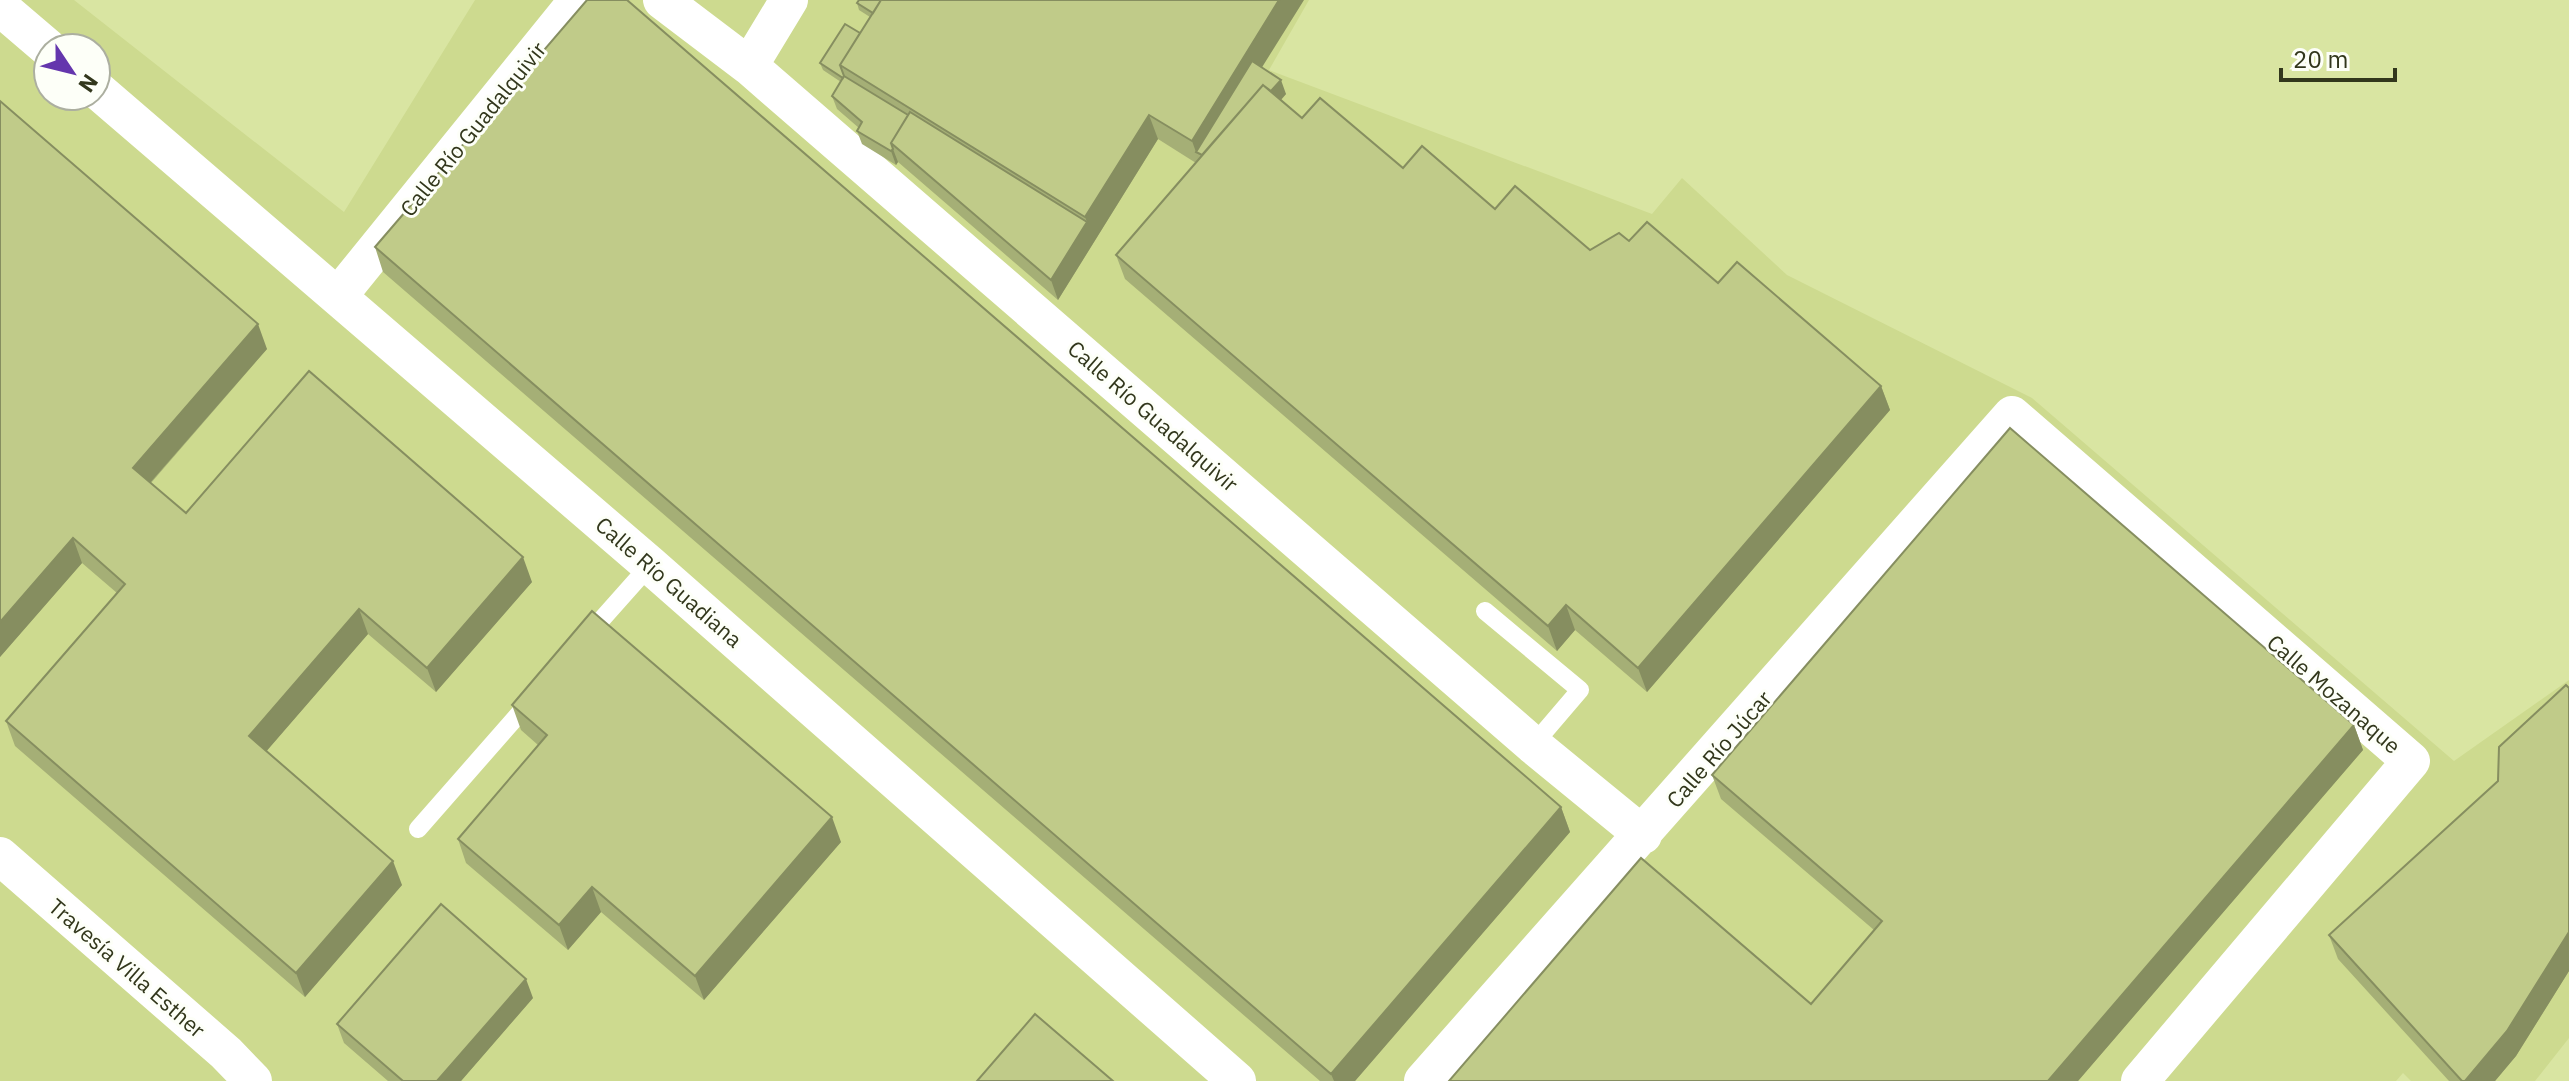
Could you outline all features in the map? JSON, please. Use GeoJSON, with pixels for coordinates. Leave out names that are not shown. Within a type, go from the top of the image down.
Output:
{"type":"FeatureCollection","features":[{"type":"Feature","properties":{"kind":"street","name":"Calle Río Guadalquivir"},"geometry":{"type":"LineString","coordinates":[[339,295],[578,0]]}},
{"type":"Feature","properties":{"kind":"street","name":"Calle Río Guadalquivir"},"geometry":{"type":"LineString","coordinates":[[662,0],[749,66],[1533,745],[1643,835]]}},
{"type":"Feature","properties":{"kind":"street"},"geometry":{"type":"LineString","coordinates":[[749,66],[789,0]]}},
{"type":"Feature","properties":{"kind":"street"},"geometry":{"type":"LineString","coordinates":[[0,7],[32,34]]}},
{"type":"Feature","properties":{"kind":"street","name":"Calle Río Guadiana"},"geometry":{"type":"LineString","coordinates":[[112,103],[650,565],[1237,1081]]}},
{"type":"Feature","properties":{"kind":"street","name":"Calle Río Júcar"},"geometry":{"type":"LineString","coordinates":[[1423,1081],[2012,415]]}},
{"type":"Feature","properties":{"kind":"street","name":"Calle Mozanaque"},"geometry":{"type":"LineString","coordinates":[[2012,415],[2411,761],[2140,1081]]}},
{"type":"Feature","properties":{"kind":"street","name":"Travesía Villa Esther"},"geometry":{"type":"LineString","coordinates":[[0,856],[226,1053],[253,1081]]}},
{"type":"Feature","properties":{"kind":"lane"},"geometry":{"type":"LineString","coordinates":[[575,649],[650,565]]}},
{"type":"Feature","properties":{"kind":"lane"},"geometry":{"type":"LineString","coordinates":[[1485,611],[1580,690],[1533,745]]}},
{"type":"Feature","properties":{"kind":"lane"},"geometry":{"type":"LineString","coordinates":[[418,829],[544,685]]}},
{"type":"Feature","properties":{"kind":"shaded area"},"geometry":{"type":"Polygon","coordinates":[[[0,0],[74,0],[344,212],[475,0],[1309,0],[1269,70],[1652,214],[1682,178],[1787,275],[2032,398],[2454,761],[2569,680],[2569,1038],[2535,1081],[2411,1081],[2403,1073],[2396,1081],[0,1081],[0,0]]]}},
{"type":"Feature","properties":{"kind":"building"},"geometry":{"type":"Polygon","coordinates":[[[587,0],[627,0],[1561,807],[1331,1074],[375,247],[587,0]]]}},
{"type":"Feature","properties":{"kind":"building"},"geometry":{"type":"Polygon","coordinates":[[[859,0],[881,0],[873,13],[857,3],[859,0]]]}},
{"type":"Feature","properties":{"kind":"building"},"geometry":{"type":"Polygon","coordinates":[[[881,0],[1279,0],[1192,141],[1149,115],[1085,217],[840,65],[881,0]]]}},
{"type":"Feature","properties":{"kind":"building"},"geometry":{"type":"Polygon","coordinates":[[[845,24],[860,33],[840,65],[843,78],[820,63],[845,24]]]}},
{"type":"Feature","properties":{"kind":"building"},"geometry":{"type":"Polygon","coordinates":[[[1252,61],[1281,80],[1271,91],[1263,85],[1202,155],[1196,152],[1252,61]]]}},
{"type":"Feature","properties":{"kind":"building"},"geometry":{"type":"Polygon","coordinates":[[[844,76],[908,115],[891,143],[891,151],[857,131],[862,122],[832,96],[844,76]]]}},
{"type":"Feature","properties":{"kind":"building"},"geometry":{"type":"Polygon","coordinates":[[[1263,85],[1302,118],[1320,98],[1403,168],[1422,146],[1495,209],[1515,186],[1590,250],[1619,233],[1629,241],[1647,222],[1718,283],[1737,262],[1881,386],[1638,668],[1566,605],[1548,626],[1116,255],[1263,85]]]}},
{"type":"Feature","properties":{"kind":"building"},"geometry":{"type":"Polygon","coordinates":[[[0,101],[258,324],[133,468],[186,513],[309,371],[523,557],[427,668],[359,609],[249,736],[393,861],[296,973],[6,721],[125,584],[73,538],[0,622],[0,101]]]}},
{"type":"Feature","properties":{"kind":"building"},"geometry":{"type":"Polygon","coordinates":[[[910,112],[1087,222],[1051,280],[891,143],[910,112]]]}},
{"type":"Feature","properties":{"kind":"building"},"geometry":{"type":"Polygon","coordinates":[[[2010,428],[2354,725],[2048,1081],[1449,1081],[1641,858],[1811,1004],[1882,921],[1712,775],[2010,428]]]}},
{"type":"Feature","properties":{"kind":"building"},"geometry":{"type":"Polygon","coordinates":[[[592,611],[832,817],[695,976],[592,887],[559,925],[458,839],[547,735],[512,705],[592,611]]]}},
{"type":"Feature","properties":{"kind":"building"},"geometry":{"type":"Polygon","coordinates":[[[2566,685],[2569,688],[2569,932],[2507,1031],[2462,1081],[2329,935],[2498,781],[2499,747],[2566,685]]]}},
{"type":"Feature","properties":{"kind":"building"},"geometry":{"type":"Polygon","coordinates":[[[441,904],[526,979],[437,1081],[403,1081],[337,1024],[441,904]]]}},
{"type":"Feature","properties":{"kind":"building"},"geometry":{"type":"Polygon","coordinates":[[[1035,1014],[1113,1081],[977,1081],[1035,1014]]]}}]}
